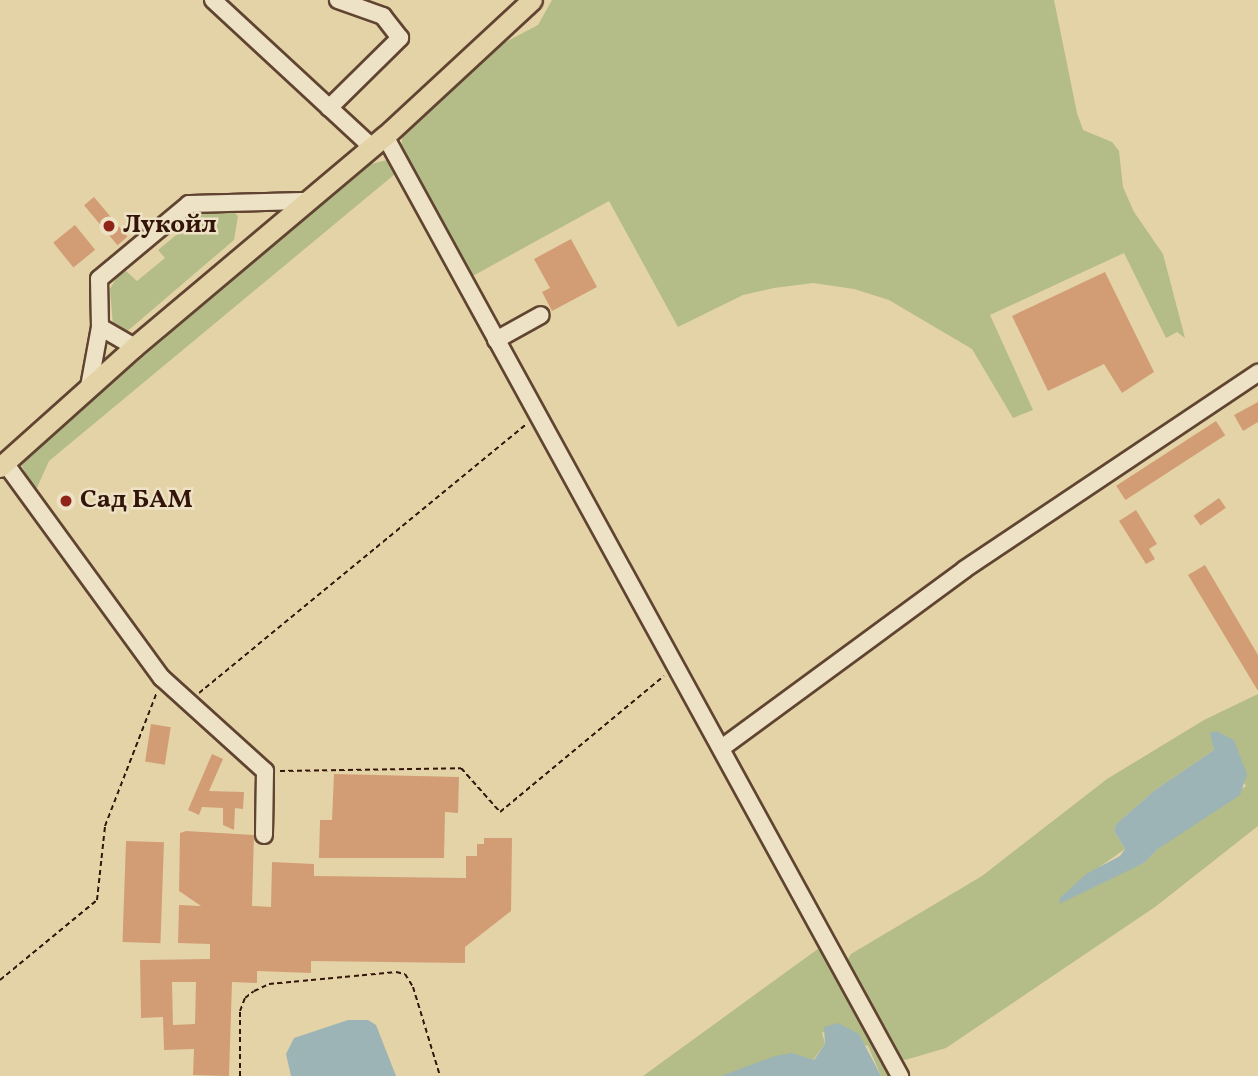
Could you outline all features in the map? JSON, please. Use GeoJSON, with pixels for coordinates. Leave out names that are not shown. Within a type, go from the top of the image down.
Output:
{"type":"FeatureCollection","features":[{"type":"Feature","properties":{"kind":"main road"},"geometry":{"type":"LineString","coordinates":[[3,465],[134,347],[304,201],[379,141],[532,0]]}},
{"type":"Feature","properties":{"kind":"street"},"geometry":{"type":"LineString","coordinates":[[213,0],[329,108],[379,141],[496,340],[723,747],[900,1076]]}},
{"type":"Feature","properties":{"kind":"street"},"geometry":{"type":"LineString","coordinates":[[329,108],[400,38],[383,16],[338,0]]}},
{"type":"Feature","properties":{"kind":"street"},"geometry":{"type":"LineString","coordinates":[[89,387],[100,327],[99,279],[189,204],[304,201]]}},
{"type":"Feature","properties":{"kind":"street"},"geometry":{"type":"LineString","coordinates":[[496,340],[541,315]]}},
{"type":"Feature","properties":{"kind":"street"},"geometry":{"type":"LineString","coordinates":[[100,327],[134,347]]}},
{"type":"Feature","properties":{"kind":"street"},"geometry":{"type":"LineString","coordinates":[[723,747],[965,569],[1258,373]]}},
{"type":"Feature","properties":{"kind":"street"},"geometry":{"type":"LineString","coordinates":[[3,465],[162,678],[265,771],[264,835]]}},
{"type":"Feature","properties":{"kind":"path"},"geometry":{"type":"LineString","coordinates":[[187,703],[537,416]]}},
{"type":"Feature","properties":{"kind":"path"},"geometry":{"type":"LineString","coordinates":[[265,771],[461,768],[500,812],[677,665]]}},
{"type":"Feature","properties":{"kind":"path"},"geometry":{"type":"LineString","coordinates":[[0,981],[97,900],[105,826],[162,678]]}},
{"type":"Feature","properties":{"kind":"path"},"geometry":{"type":"LineString","coordinates":[[240,1076],[240,1011],[244,998],[254,990],[269,984],[396,972],[405,974],[413,988],[440,1076]]}},
{"type":"Feature","properties":{"kind":"green space"},"geometry":{"type":"Polygon","coordinates":[[[552,0],[1054,0],[1077,113],[1083,130],[1112,142],[1119,151],[1123,187],[1134,212],[1163,254],[1185,338],[1177,332],[1166,338],[1124,253],[990,315],[1033,410],[1013,418],[972,349],[889,300],[854,289],[813,283],[774,288],[743,295],[678,327],[609,201],[469,278],[401,151],[402,139],[407,129],[502,44],[538,25],[552,0]]]}},
{"type":"Feature","properties":{"kind":"green space"},"geometry":{"type":"Polygon","coordinates":[[[387,160],[395,174],[49,461],[35,492],[20,462],[367,165],[387,160]]]}},
{"type":"Feature","properties":{"kind":"green space"},"geometry":{"type":"Polygon","coordinates":[[[229,207],[238,216],[234,240],[124,334],[113,326],[110,289],[118,275],[126,271],[137,281],[165,258],[158,250],[209,208],[229,207]]]}},
{"type":"Feature","properties":{"kind":"green space"},"geometry":{"type":"Polygon","coordinates":[[[1258,694],[1258,826],[1155,907],[946,1048],[905,1060],[897,1056],[846,962],[851,954],[982,876],[1107,779],[1204,720],[1258,694]],[[1211,733],[1214,750],[1155,790],[1116,824],[1114,831],[1125,849],[1081,880],[1090,887],[1144,863],[1158,849],[1246,786],[1211,733]]]}},
{"type":"Feature","properties":{"kind":"green space"},"geometry":{"type":"Polygon","coordinates":[[[822,946],[893,1076],[881,1076],[868,1046],[822,1032],[825,1044],[813,1060],[792,1054],[721,1076],[643,1076],[822,946]]]}},
{"type":"Feature","properties":{"kind":"water"},"geometry":{"type":"Polygon","coordinates":[[[1216,731],[1234,740],[1247,774],[1240,795],[1158,849],[1144,863],[1059,904],[1060,898],[1086,874],[1120,856],[1125,849],[1114,831],[1116,824],[1155,790],[1214,750],[1210,733],[1216,731]]]}},
{"type":"Feature","properties":{"kind":"water"},"geometry":{"type":"Polygon","coordinates":[[[348,1020],[368,1020],[376,1025],[396,1076],[291,1076],[286,1054],[294,1038],[348,1020]]]}},
{"type":"Feature","properties":{"kind":"water"},"geometry":{"type":"Polygon","coordinates":[[[838,1023],[859,1034],[881,1076],[721,1076],[775,1056],[792,1053],[814,1060],[825,1044],[824,1027],[838,1023]]]}},
{"type":"Feature","properties":{"kind":"building"},"geometry":{"type":"Polygon","coordinates":[[[94,197],[127,237],[117,245],[84,205],[94,197]]]}},
{"type":"Feature","properties":{"kind":"building"},"geometry":{"type":"Polygon","coordinates":[[[75,225],[95,250],[73,267],[53,243],[75,225]]]}},
{"type":"Feature","properties":{"kind":"building"},"geometry":{"type":"Polygon","coordinates":[[[571,239],[597,287],[552,311],[542,292],[550,288],[534,259],[571,239]]]}},
{"type":"Feature","properties":{"kind":"building"},"geometry":{"type":"Polygon","coordinates":[[[1105,272],[1154,372],[1122,393],[1104,364],[1048,391],[1012,316],[1105,272]]]}},
{"type":"Feature","properties":{"kind":"building"},"geometry":{"type":"Polygon","coordinates":[[[1258,402],[1258,422],[1243,431],[1234,415],[1258,402]]]}},
{"type":"Feature","properties":{"kind":"building"},"geometry":{"type":"Polygon","coordinates":[[[1216,421],[1225,435],[1125,500],[1116,486],[1216,421]]]}},
{"type":"Feature","properties":{"kind":"building"},"geometry":{"type":"Polygon","coordinates":[[[1219,498],[1226,508],[1200,526],[1194,516],[1219,498]]]}},
{"type":"Feature","properties":{"kind":"building"},"geometry":{"type":"Polygon","coordinates":[[[1136,510],[1157,544],[1149,549],[1155,559],[1146,564],[1119,521],[1136,510]]]}},
{"type":"Feature","properties":{"kind":"building"},"geometry":{"type":"Polygon","coordinates":[[[1205,565],[1258,655],[1258,691],[1188,575],[1205,565]]]}},
{"type":"Feature","properties":{"kind":"building"},"geometry":{"type":"Polygon","coordinates":[[[151,724],[171,727],[165,765],[145,762],[151,724]]]}},
{"type":"Feature","properties":{"kind":"building"},"geometry":{"type":"Polygon","coordinates":[[[212,754],[223,759],[209,791],[244,792],[243,809],[235,808],[234,830],[223,825],[223,808],[202,807],[199,815],[188,810],[212,754]]]}},
{"type":"Feature","properties":{"kind":"building"},"geometry":{"type":"Polygon","coordinates":[[[334,774],[459,777],[458,813],[445,812],[444,858],[319,858],[320,820],[332,820],[334,774]]]}},
{"type":"Feature","properties":{"kind":"building"},"geometry":{"type":"Polygon","coordinates":[[[186,831],[254,835],[252,906],[271,907],[272,862],[314,864],[314,876],[466,878],[466,856],[477,856],[477,844],[484,844],[484,838],[512,838],[511,911],[465,947],[465,963],[311,961],[311,973],[257,971],[257,983],[232,982],[229,1076],[193,1075],[194,1049],[164,1050],[163,1017],[141,1018],[140,960],[210,959],[210,944],[178,943],[179,905],[201,906],[179,891],[180,833],[186,831]],[[172,982],[173,1025],[195,1024],[196,982],[172,982]]]}},
{"type":"Feature","properties":{"kind":"building"},"geometry":{"type":"Polygon","coordinates":[[[126,841],[164,842],[160,943],[122,942],[126,841]]]}},
{"type":"Feature","properties":{"kind":"place","name":"Лукойл"},"geometry":{"type":"Point","coordinates":[109,226]}},
{"type":"Feature","properties":{"kind":"place","name":"Сад БАМ"},"geometry":{"type":"Point","coordinates":[66,501]}}]}
